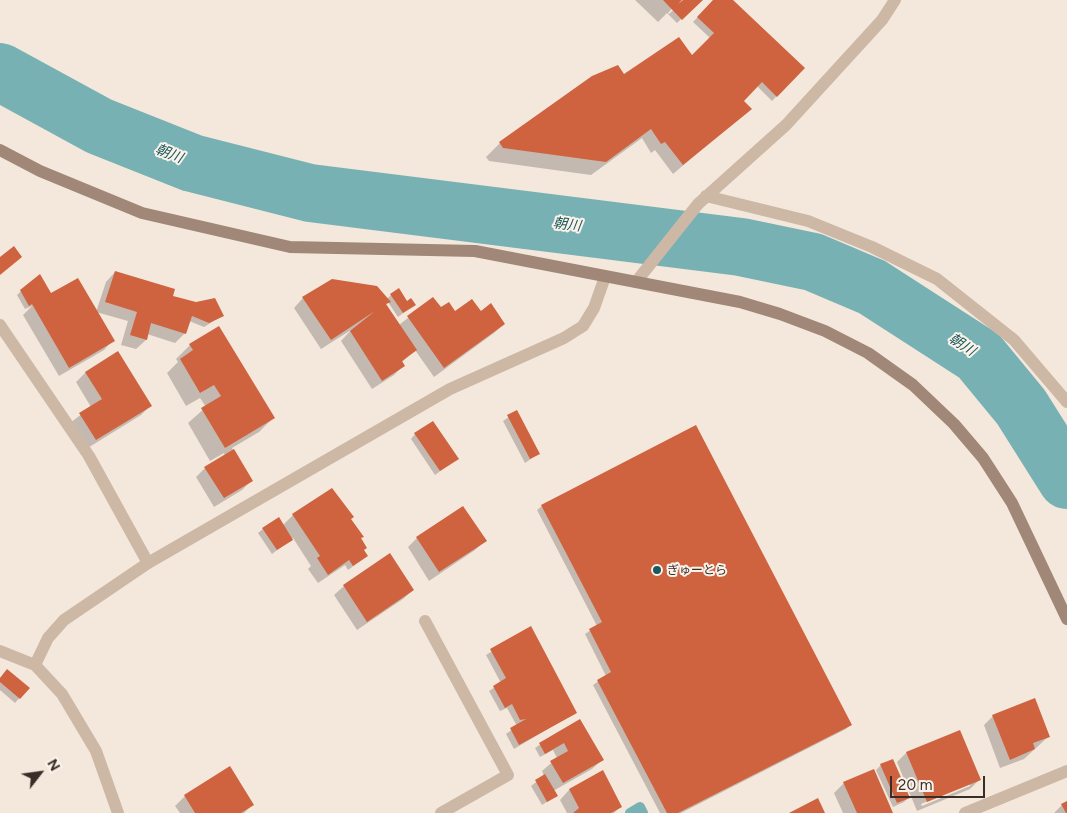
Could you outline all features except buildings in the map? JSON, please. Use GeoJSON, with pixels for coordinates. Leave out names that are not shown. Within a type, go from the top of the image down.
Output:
{"type":"FeatureCollection","features":[{"type":"Feature","properties":{"kind":"street"},"geometry":{"type":"LineString","coordinates":[[636,282],[702,200],[786,125],[882,20],[895,0]]}},
{"type":"Feature","properties":{"kind":"street"},"geometry":{"type":"LineString","coordinates":[[0,150],[40,171],[142,213],[290,247],[475,251],[740,302],[780,314],[825,332],[868,353],[913,385],[954,424],[983,458],[1012,503],[1067,619]]}},
{"type":"Feature","properties":{"kind":"street"},"geometry":{"type":"LineString","coordinates":[[702,200],[808,221],[872,247],[937,279],[1014,340],[1067,402]]}},
{"type":"Feature","properties":{"kind":"street"},"geometry":{"type":"LineString","coordinates":[[35,665],[48,638],[64,620],[148,563],[450,389],[564,338],[583,326],[594,308],[605,277]]}},
{"type":"Feature","properties":{"kind":"street"},"geometry":{"type":"LineString","coordinates":[[0,325],[89,456],[148,563]]}},
{"type":"Feature","properties":{"kind":"street"},"geometry":{"type":"LineString","coordinates":[[425,622],[508,775],[441,813]]}},
{"type":"Feature","properties":{"kind":"street"},"geometry":{"type":"LineString","coordinates":[[0,652],[35,665],[62,694],[96,751],[118,813]]}},
{"type":"Feature","properties":{"kind":"street"},"geometry":{"type":"LineString","coordinates":[[965,813],[1067,772]]}},
{"type":"Feature","properties":{"kind":"waterway","name":"朝川"},"geometry":{"type":"LineString","coordinates":[[0,72],[99,126],[192,163],[310,193],[741,247],[813,262],[872,287],[979,356],[1021,407],[1067,480]]}},
{"type":"Feature","properties":{"kind":"waterway"},"geometry":{"type":"LineString","coordinates":[[630,813],[640,807],[643,813]]}},
{"type":"Feature","properties":{"kind":"place","name":"ぎゅーとら"},"geometry":{"type":"Point","coordinates":[657,570]}}]}
